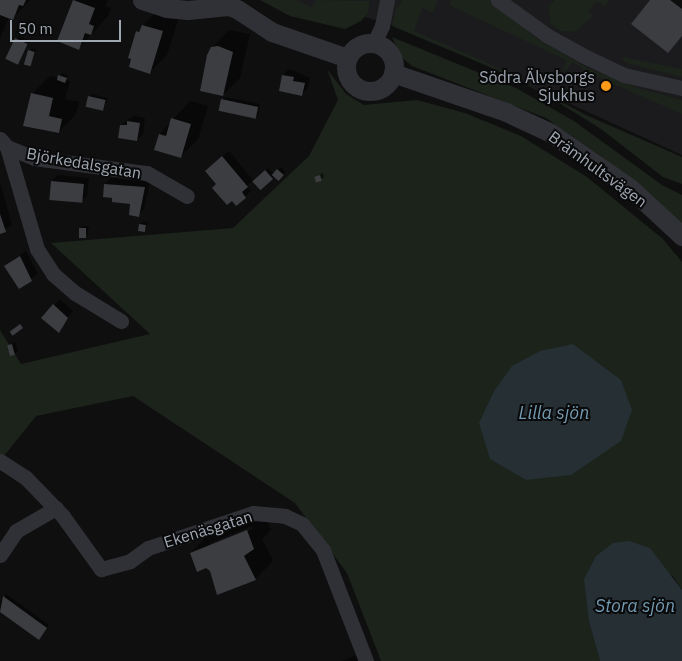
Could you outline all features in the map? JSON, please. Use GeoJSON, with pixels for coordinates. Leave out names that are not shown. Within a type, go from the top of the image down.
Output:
{"type":"FeatureCollection","features":[{"type":"Feature","properties":{"kind":"street"},"geometry":{"type":"LineString","coordinates":[[142,0],[166,8],[188,10],[228,6],[237,9],[272,32],[347,58]]}},
{"type":"Feature","properties":{"kind":"street"},"geometry":{"type":"LineString","coordinates":[[374,43],[382,26],[387,0]]}},
{"type":"Feature","properties":{"kind":"street"},"geometry":{"type":"LineString","coordinates":[[498,0],[548,36],[582,55],[624,75],[682,88]]}},
{"type":"Feature","properties":{"kind":"street"},"geometry":{"type":"LineString","coordinates":[[374,43],[384,48],[392,56],[394,73],[388,84],[377,90],[359,89],[347,76],[347,58],[358,46],[374,43]]}},
{"type":"Feature","properties":{"kind":"street","name":"Brämhultsvägen"},"geometry":{"type":"LineString","coordinates":[[394,73],[506,112],[551,133],[630,188],[682,236]]}},
{"type":"Feature","properties":{"kind":"street"},"geometry":{"type":"LineString","coordinates":[[3,143],[37,249],[53,274],[75,293],[121,322]]}},
{"type":"Feature","properties":{"kind":"street","name":"Björkedalsgatan"},"geometry":{"type":"LineString","coordinates":[[3,143],[34,158],[147,173],[187,196]]}},
{"type":"Feature","properties":{"kind":"street","name":"Ekenäsgatan"},"geometry":{"type":"LineString","coordinates":[[0,460],[25,477],[56,508],[101,569],[130,561],[148,548],[253,513],[285,516],[302,524],[323,550],[366,661]]}},
{"type":"Feature","properties":{"kind":"street"},"geometry":{"type":"LineString","coordinates":[[0,555],[16,531],[56,508]]}},
{"type":"Feature","properties":{"kind":"shaded area"},"geometry":{"type":"Polygon","coordinates":[[[260,0],[296,0],[312,7],[316,0],[370,1],[368,13],[361,21],[345,29],[290,16],[260,0]]]}},
{"type":"Feature","properties":{"kind":"shaded area","name":"Södra Älvsborgs Sjukhus"},"geometry":{"type":"Polygon","coordinates":[[[278,0],[682,0],[682,155],[406,29],[358,15],[322,20],[278,0]]]}},
{"type":"Feature","properties":{"kind":"shaded area"},"geometry":{"type":"Polygon","coordinates":[[[403,0],[438,0],[433,13],[422,8],[414,31],[488,63],[586,115],[682,157],[682,184],[663,177],[601,129],[548,96],[497,70],[392,26],[396,9],[403,0]]]}},
{"type":"Feature","properties":{"kind":"shaded area"},"geometry":{"type":"Polygon","coordinates":[[[451,0],[490,0],[536,38],[587,68],[638,88],[682,100],[682,114],[586,72],[579,82],[583,68],[572,62],[567,70],[562,71],[566,60],[449,5],[451,0]]]}},
{"type":"Feature","properties":{"kind":"shaded area"},"geometry":{"type":"Polygon","coordinates":[[[555,0],[610,0],[604,7],[597,1],[588,11],[593,16],[575,32],[561,31],[551,24],[548,7],[555,0]]]}},
{"type":"Feature","properties":{"kind":"shaded area"},"geometry":{"type":"Polygon","coordinates":[[[392,37],[516,88],[574,121],[662,185],[682,195],[682,224],[605,159],[546,118],[412,66],[401,57],[392,37]]]}},
{"type":"Feature","properties":{"kind":"shaded area"},"geometry":{"type":"Polygon","coordinates":[[[624,57],[682,69],[682,77],[630,64],[621,60],[624,57]]]}},
{"type":"Feature","properties":{"kind":"shaded area"},"geometry":{"type":"Polygon","coordinates":[[[327,69],[346,94],[364,105],[417,100],[465,113],[521,136],[587,177],[663,239],[682,262],[682,590],[672,575],[589,622],[600,661],[381,661],[347,573],[295,503],[133,396],[36,416],[0,461],[0,330],[21,364],[150,334],[51,243],[233,228],[309,156],[338,100],[327,69]]]}},
{"type":"Feature","properties":{"kind":"water","name":"Lilla sjön"},"geometry":{"type":"Polygon","coordinates":[[[573,344],[621,380],[632,410],[621,441],[571,475],[526,480],[490,459],[479,423],[494,391],[512,366],[540,351],[573,344]]]}},
{"type":"Feature","properties":{"kind":"water","name":"Stora sjön"},"geometry":{"type":"Polygon","coordinates":[[[629,541],[650,548],[682,590],[682,661],[600,661],[589,622],[584,579],[596,556],[613,543],[629,541]]]}},
{"type":"Feature","properties":{"kind":"building"},"geometry":{"type":"Polygon","coordinates":[[[0,0],[26,0],[23,6],[19,5],[13,20],[0,15],[0,0]]]}},
{"type":"Feature","properties":{"kind":"building"},"geometry":{"type":"Polygon","coordinates":[[[73,0],[95,8],[89,24],[94,26],[91,35],[85,33],[79,50],[57,41],[73,0]]]}},
{"type":"Feature","properties":{"kind":"building"},"geometry":{"type":"Polygon","coordinates":[[[650,0],[670,0],[682,9],[682,36],[668,53],[631,24],[650,0]]]}},
{"type":"Feature","properties":{"kind":"building"},"geometry":{"type":"Polygon","coordinates":[[[142,25],[163,31],[150,74],[129,67],[131,59],[128,58],[136,31],[139,32],[142,25]]]}},
{"type":"Feature","properties":{"kind":"building"},"geometry":{"type":"Polygon","coordinates":[[[15,38],[28,44],[18,65],[5,59],[15,38]]]}},
{"type":"Feature","properties":{"kind":"building"},"geometry":{"type":"Polygon","coordinates":[[[218,46],[233,52],[223,96],[200,91],[207,55],[211,47],[218,46]]]}},
{"type":"Feature","properties":{"kind":"building"},"geometry":{"type":"Polygon","coordinates":[[[28,50],[35,52],[31,66],[24,64],[28,50]]]}},
{"type":"Feature","properties":{"kind":"building"},"geometry":{"type":"Polygon","coordinates":[[[58,75],[67,78],[65,83],[57,80],[58,75]]]}},
{"type":"Feature","properties":{"kind":"building"},"geometry":{"type":"Polygon","coordinates":[[[282,75],[294,77],[293,81],[305,83],[302,96],[279,91],[282,75]]]}},
{"type":"Feature","properties":{"kind":"building"},"geometry":{"type":"Polygon","coordinates":[[[31,93],[53,98],[49,116],[62,119],[59,133],[23,126],[31,93]]]}},
{"type":"Feature","properties":{"kind":"building"},"geometry":{"type":"Polygon","coordinates":[[[88,96],[106,100],[103,111],[86,107],[88,96]]]}},
{"type":"Feature","properties":{"kind":"building"},"geometry":{"type":"Polygon","coordinates":[[[221,99],[258,107],[256,119],[219,111],[221,99]]]}},
{"type":"Feature","properties":{"kind":"building"},"geometry":{"type":"Polygon","coordinates":[[[171,118],[191,124],[181,158],[154,150],[159,134],[166,136],[171,118]]]}},
{"type":"Feature","properties":{"kind":"building"},"geometry":{"type":"Polygon","coordinates":[[[127,121],[140,123],[137,141],[118,138],[120,125],[127,125],[127,121]]]}},
{"type":"Feature","properties":{"kind":"building"},"geometry":{"type":"Polygon","coordinates":[[[222,156],[248,187],[242,192],[246,198],[236,206],[232,201],[227,205],[212,188],[216,184],[205,171],[222,156]]]}},
{"type":"Feature","properties":{"kind":"building"},"geometry":{"type":"Polygon","coordinates":[[[277,169],[284,175],[279,181],[272,175],[277,169]]]}},
{"type":"Feature","properties":{"kind":"building"},"geometry":{"type":"Polygon","coordinates":[[[265,170],[273,179],[260,190],[252,181],[265,170]]]}},
{"type":"Feature","properties":{"kind":"building"},"geometry":{"type":"Polygon","coordinates":[[[320,175],[322,181],[316,183],[314,177],[320,175]]]}},
{"type":"Feature","properties":{"kind":"building"},"geometry":{"type":"Polygon","coordinates":[[[51,181],[84,184],[82,203],[49,200],[51,181]]]}},
{"type":"Feature","properties":{"kind":"building"},"geometry":{"type":"Polygon","coordinates":[[[104,184],[145,187],[139,217],[129,215],[130,204],[112,202],[112,198],[103,197],[104,184]]]}},
{"type":"Feature","properties":{"kind":"building"},"geometry":{"type":"Polygon","coordinates":[[[0,214],[6,232],[0,234],[0,214]]]}},
{"type":"Feature","properties":{"kind":"building"},"geometry":{"type":"Polygon","coordinates":[[[139,224],[146,225],[145,232],[138,231],[139,224]]]}},
{"type":"Feature","properties":{"kind":"building"},"geometry":{"type":"Polygon","coordinates":[[[79,228],[86,228],[86,238],[79,238],[79,228]]]}},
{"type":"Feature","properties":{"kind":"building"},"geometry":{"type":"Polygon","coordinates":[[[20,256],[32,281],[19,289],[4,266],[20,256]]]}},
{"type":"Feature","properties":{"kind":"building"},"geometry":{"type":"Polygon","coordinates":[[[53,304],[68,318],[59,333],[41,318],[53,304]]]}},
{"type":"Feature","properties":{"kind":"building"},"geometry":{"type":"Polygon","coordinates":[[[20,324],[23,328],[13,336],[10,332],[20,324]]]}},
{"type":"Feature","properties":{"kind":"building"},"geometry":{"type":"Polygon","coordinates":[[[12,344],[15,355],[10,356],[7,345],[12,344]]]}},
{"type":"Feature","properties":{"kind":"building"},"geometry":{"type":"Polygon","coordinates":[[[247,530],[254,549],[244,556],[256,580],[217,595],[210,571],[206,568],[197,572],[190,553],[247,530]]]}},
{"type":"Feature","properties":{"kind":"building"},"geometry":{"type":"Polygon","coordinates":[[[3,596],[47,628],[39,640],[0,612],[3,596]]]}},
{"type":"Feature","properties":{"kind":"place","name":"Södra Älvsborgs Sjukhus"},"geometry":{"type":"Point","coordinates":[606,86]}}]}
